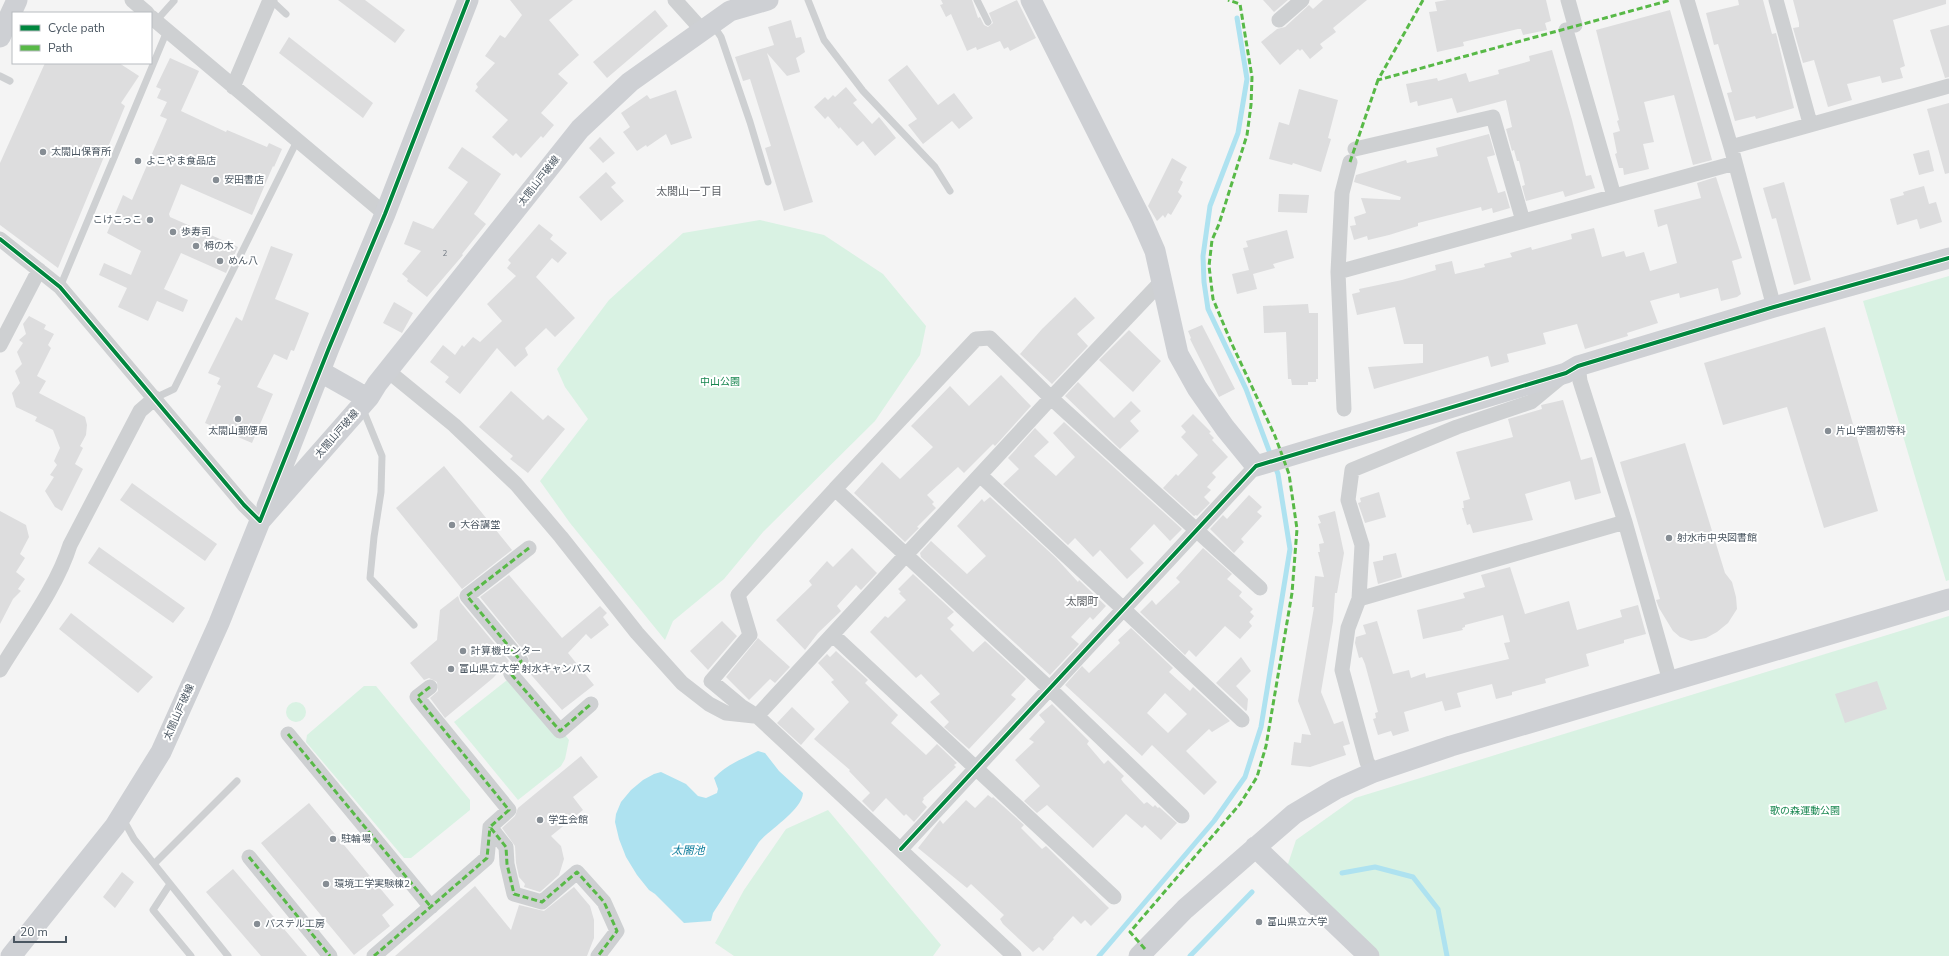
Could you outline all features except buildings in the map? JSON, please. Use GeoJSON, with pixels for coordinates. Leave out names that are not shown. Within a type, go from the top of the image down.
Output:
{"type":"FeatureCollection","features":[{"type":"Feature","properties":{"kind":"street"},"geometry":{"type":"LineString","coordinates":[[0,37],[17,0]]}},
{"type":"Feature","properties":{"kind":"street"},"geometry":{"type":"LineString","coordinates":[[132,0],[146,12]]}},
{"type":"Feature","properties":{"kind":"street"},"geometry":{"type":"LineString","coordinates":[[233,87],[271,0]]}},
{"type":"Feature","properties":{"kind":"street"},"geometry":{"type":"LineString","coordinates":[[0,239],[60,287],[244,505],[260,521],[321,372],[329,348],[385,214],[468,0]]}},
{"type":"Feature","properties":{"kind":"street"},"geometry":{"type":"LineString","coordinates":[[675,0],[707,27]]}},
{"type":"Feature","properties":{"kind":"street","name":"太閤山戸破線"},"geometry":{"type":"LineString","coordinates":[[11,956],[121,815],[161,752],[219,623],[260,521],[366,401],[377,384],[580,130],[630,82],[730,11],[768,0]]}},
{"type":"Feature","properties":{"kind":"street"},"geometry":{"type":"LineString","coordinates":[[1031,0],[1141,219],[1155,251],[1178,354],[1198,388],[1225,428],[1268,462]]}},
{"type":"Feature","properties":{"kind":"street"},"geometry":{"type":"LineString","coordinates":[[1279,20],[1302,0]]}},
{"type":"Feature","properties":{"kind":"street"},"geometry":{"type":"LineString","coordinates":[[1568,0],[1571,27],[1614,196]]}},
{"type":"Feature","properties":{"kind":"street"},"geometry":{"type":"LineString","coordinates":[[1688,0],[1731,147],[1774,307]]}},
{"type":"Feature","properties":{"kind":"street"},"geometry":{"type":"LineString","coordinates":[[1776,0],[1810,123]]}},
{"type":"Feature","properties":{"kind":"street"},"geometry":{"type":"LineString","coordinates":[[155,20],[385,214]]}},
{"type":"Feature","properties":{"kind":"street"},"geometry":{"type":"LineString","coordinates":[[1731,147],[1810,123],[1949,86]]}},
{"type":"Feature","properties":{"kind":"street"},"geometry":{"type":"LineString","coordinates":[[1344,409],[1338,272],[1342,193],[1352,156],[1493,117],[1524,221]]}},
{"type":"Feature","properties":{"kind":"street"},"geometry":{"type":"LineString","coordinates":[[1338,272],[1735,163]]}},
{"type":"Feature","properties":{"kind":"street"},"geometry":{"type":"LineString","coordinates":[[901,850],[1196,530],[1268,462],[1774,307],[1949,258]]}},
{"type":"Feature","properties":{"kind":"street"},"geometry":{"type":"LineString","coordinates":[[0,345],[39,270]]}},
{"type":"Feature","properties":{"kind":"street"},"geometry":{"type":"LineString","coordinates":[[757,716],[1162,281]]}},
{"type":"Feature","properties":{"kind":"street"},"geometry":{"type":"LineString","coordinates":[[1014,956],[757,716],[741,706],[710,682],[750,635],[738,595],[976,339],[990,338],[1052,398],[1260,588]]}},
{"type":"Feature","properties":{"kind":"street"},"geometry":{"type":"LineString","coordinates":[[1572,370],[1580,381],[1625,522],[1670,681]]}},
{"type":"Feature","properties":{"kind":"street"},"geometry":{"type":"LineString","coordinates":[[1374,772],[1367,762],[1342,670],[1348,628],[1359,599],[1362,545],[1348,500],[1352,470],[1457,427],[1531,402],[1572,370]]}},
{"type":"Feature","properties":{"kind":"street"},"geometry":{"type":"LineString","coordinates":[[321,372],[358,393],[366,401]]}},
{"type":"Feature","properties":{"kind":"street"},"geometry":{"type":"LineString","coordinates":[[388,372],[454,425],[516,484],[637,633],[682,683],[709,704],[726,713],[757,716]]}},
{"type":"Feature","properties":{"kind":"street"},"geometry":{"type":"LineString","coordinates":[[0,670],[5,650],[49,590],[70,545],[140,411],[155,398]]}},
{"type":"Feature","properties":{"kind":"street"},"geometry":{"type":"LineString","coordinates":[[980,475],[1242,720]]}},
{"type":"Feature","properties":{"kind":"street"},"geometry":{"type":"LineString","coordinates":[[835,489],[1049,688],[1182,816]]}},
{"type":"Feature","properties":{"kind":"street"},"geometry":{"type":"LineString","coordinates":[[1359,599],[1625,522]]}},
{"type":"Feature","properties":{"kind":"street"},"geometry":{"type":"LineString","coordinates":[[529,548],[467,596],[521,661],[511,674],[560,731],[592,704]]}},
{"type":"Feature","properties":{"kind":"street"},"geometry":{"type":"LineString","coordinates":[[1139,956],[1186,909],[1294,814],[1336,789],[1374,772],[1451,746],[1949,599]]}},
{"type":"Feature","properties":{"kind":"street"},"geometry":{"type":"LineString","coordinates":[[833,634],[1114,897]]}},
{"type":"Feature","properties":{"kind":"street"},"geometry":{"type":"LineString","coordinates":[[374,956],[487,858],[490,827],[508,810],[417,697],[430,687]]}},
{"type":"Feature","properties":{"kind":"street"},"geometry":{"type":"LineString","coordinates":[[288,734],[431,907]]}},
{"type":"Feature","properties":{"kind":"street"},"geometry":{"type":"LineString","coordinates":[[490,827],[506,847],[507,864],[514,894],[542,902],[577,872],[604,902],[617,931],[598,956]]}},
{"type":"Feature","properties":{"kind":"street"},"geometry":{"type":"LineString","coordinates":[[1255,847],[1370,956]]}},
{"type":"Feature","properties":{"kind":"street"},"geometry":{"type":"LineString","coordinates":[[249,857],[330,956]]}},
{"type":"Feature","properties":{"kind":"lane"},"geometry":{"type":"LineString","coordinates":[[271,0],[286,14]]}},
{"type":"Feature","properties":{"kind":"lane"},"geometry":{"type":"LineString","coordinates":[[808,0],[824,40],[862,92],[934,167],[950,191]]}},
{"type":"Feature","properties":{"kind":"lane"},"geometry":{"type":"LineString","coordinates":[[977,0],[988,22]]}},
{"type":"Feature","properties":{"kind":"lane"},"geometry":{"type":"LineString","coordinates":[[152,53],[155,20],[174,1]]}},
{"type":"Feature","properties":{"kind":"lane"},"geometry":{"type":"LineString","coordinates":[[707,27],[723,44],[750,122],[768,182]]}},
{"type":"Feature","properties":{"kind":"lane"},"geometry":{"type":"LineString","coordinates":[[60,287],[151,64]]}},
{"type":"Feature","properties":{"kind":"lane"},"geometry":{"type":"LineString","coordinates":[[0,76],[10,81]]}},
{"type":"Feature","properties":{"kind":"lane"},"geometry":{"type":"LineString","coordinates":[[155,398],[174,389],[297,141]]}},
{"type":"Feature","properties":{"kind":"lane"},"geometry":{"type":"LineString","coordinates":[[366,401],[382,456],[381,492],[374,537],[370,578],[414,625]]}},
{"type":"Feature","properties":{"kind":"lane"},"geometry":{"type":"LineString","coordinates":[[154,864],[237,781]]}},
{"type":"Feature","properties":{"kind":"lane"},"geometry":{"type":"LineString","coordinates":[[121,815],[134,839],[228,956]]}},
{"type":"Feature","properties":{"kind":"lane"},"geometry":{"type":"LineString","coordinates":[[170,884],[153,910],[190,956]]}},
{"type":"Feature","properties":{"kind":"green space","name":"中山公園"},"geometry":{"type":"Polygon","coordinates":[[[760,220],[824,235],[883,274],[926,326],[920,355],[875,421],[763,532],[724,579],[673,621],[665,640],[570,523],[540,481],[588,419],[565,387],[557,369],[609,300],[683,233],[760,220]]]}},
{"type":"Feature","properties":{"kind":"green space"},"geometry":{"type":"Polygon","coordinates":[[[1949,276],[1949,580],[1946,581],[1863,301],[1949,276]]]}},
{"type":"Feature","properties":{"kind":"green space","name":"歌の森運動公園"},"geometry":{"type":"Polygon","coordinates":[[[1949,616],[1949,956],[1380,956],[1287,867],[1296,840],[1355,798],[1949,616]]]}},
{"type":"Feature","properties":{"kind":"green space"},"geometry":{"type":"Polygon","coordinates":[[[516,673],[569,740],[565,759],[561,766],[518,800],[454,722],[516,673]]]}},
{"type":"Feature","properties":{"kind":"green space"},"geometry":{"type":"Polygon","coordinates":[[[364,686],[376,686],[470,800],[470,810],[411,858],[404,858],[306,742],[307,735],[364,686]]]}},
{"type":"Feature","properties":{"kind":"green space"},"geometry":{"type":"Polygon","coordinates":[[[296,702],[303,705],[306,712],[303,719],[296,722],[289,719],[286,712],[289,705],[296,702]]]}},
{"type":"Feature","properties":{"kind":"green space"},"geometry":{"type":"Polygon","coordinates":[[[828,810],[941,945],[933,956],[734,956],[715,943],[744,890],[786,829],[828,810]]]}},
{"type":"Feature","properties":{"kind":"water","name":"太閤池"},"geometry":{"type":"Polygon","coordinates":[[[758,751],[765,753],[779,771],[803,793],[801,799],[792,813],[759,842],[713,913],[711,921],[684,923],[655,894],[649,890],[637,875],[626,857],[619,839],[615,822],[616,814],[621,802],[631,790],[643,780],[661,772],[686,784],[698,796],[706,798],[717,793],[718,789],[714,778],[719,773],[734,763],[758,751]]]}},
{"type":"Feature","properties":{"kind":"waterway"},"geometry":{"type":"LineString","coordinates":[[1237,18],[1247,79],[1238,133],[1210,206],[1203,256],[1204,282],[1208,309],[1246,389],[1271,456]]}},
{"type":"Feature","properties":{"kind":"waterway"},"geometry":{"type":"LineString","coordinates":[[1099,956],[1214,821],[1245,777],[1261,727],[1290,549],[1278,474],[1275,466]]}},
{"type":"Feature","properties":{"kind":"waterway"},"geometry":{"type":"LineString","coordinates":[[1342,873],[1375,867],[1413,877],[1438,909],[1447,956]]}},
{"type":"Feature","properties":{"kind":"waterway"},"geometry":{"type":"LineString","coordinates":[[1190,956],[1252,892]]}},
{"type":"Feature","properties":{"kind":"marked path"},"geometry":{"type":"LineString","coordinates":[[1145,949],[1130,932],[1240,804],[1257,777],[1266,746],[1292,593],[1297,529],[1289,474],[1275,436],[1231,342],[1213,299],[1209,266],[1212,240],[1219,224],[1247,135],[1251,105],[1252,77],[1240,4],[1228,0]]}},
{"type":"Feature","properties":{"kind":"marked path"},"geometry":{"type":"LineString","coordinates":[[1423,0],[1378,80],[1671,0]]}},
{"type":"Feature","properties":{"kind":"marked path"},"geometry":{"type":"LineString","coordinates":[[1350,162],[1378,80]]}},
{"type":"Feature","properties":{"kind":"marked path"},"geometry":{"type":"LineString","coordinates":[[529,548],[467,596],[521,661],[511,674],[560,731],[591,704]]}},
{"type":"Feature","properties":{"kind":"marked path"},"geometry":{"type":"LineString","coordinates":[[430,687],[417,697],[509,810],[490,827],[506,847],[507,864],[514,894],[542,902],[577,872],[604,902],[617,931],[598,956]]}},
{"type":"Feature","properties":{"kind":"marked path"},"geometry":{"type":"LineString","coordinates":[[288,734],[431,907]]}},
{"type":"Feature","properties":{"kind":"marked path"},"geometry":{"type":"LineString","coordinates":[[374,956],[487,858],[490,827]]}},
{"type":"Feature","properties":{"kind":"marked path"},"geometry":{"type":"LineString","coordinates":[[249,857],[330,956]]}},
{"type":"Feature","properties":{"kind":"cycle path"},"geometry":{"type":"LineString","coordinates":[[0,239],[60,287],[244,505],[260,521],[329,348],[385,214],[468,0]]}},
{"type":"Feature","properties":{"kind":"cycle path"},"geometry":{"type":"LineString","coordinates":[[901,849],[1256,466],[1566,373],[1578,366],[1774,307],[1949,258]]}},
{"type":"Feature","properties":{"kind":"place","name":"太閤山保育所"},"geometry":{"type":"Point","coordinates":[43,152]}},
{"type":"Feature","properties":{"kind":"place","name":"よこやま食品店"},"geometry":{"type":"Point","coordinates":[138,161]}},
{"type":"Feature","properties":{"kind":"place","name":"安田書店"},"geometry":{"type":"Point","coordinates":[216,180]}},
{"type":"Feature","properties":{"kind":"place","name":"こけこっこ"},"geometry":{"type":"Point","coordinates":[150,220]}},
{"type":"Feature","properties":{"kind":"place","name":"歩寿司"},"geometry":{"type":"Point","coordinates":[173,232]}},
{"type":"Feature","properties":{"kind":"place","name":"栂の木"},"geometry":{"type":"Point","coordinates":[196,246]}},
{"type":"Feature","properties":{"kind":"place","name":"めん八"},"geometry":{"type":"Point","coordinates":[220,261]}},
{"type":"Feature","properties":{"kind":"place","name":"太閤山郵便局"},"geometry":{"type":"Point","coordinates":[238,419]}},
{"type":"Feature","properties":{"kind":"place","name":"片山学園初等科"},"geometry":{"type":"Point","coordinates":[1828,431]}},
{"type":"Feature","properties":{"kind":"place","name":"大谷講堂"},"geometry":{"type":"Point","coordinates":[452,525]}},
{"type":"Feature","properties":{"kind":"place","name":"射水市中央図書館"},"geometry":{"type":"Point","coordinates":[1669,538]}},
{"type":"Feature","properties":{"kind":"place","name":"計算機センター"},"geometry":{"type":"Point","coordinates":[463,651]}},
{"type":"Feature","properties":{"kind":"place","name":"富山県立大学 射水キャンパス"},"geometry":{"type":"Point","coordinates":[451,669]}},
{"type":"Feature","properties":{"kind":"place","name":"学生会館"},"geometry":{"type":"Point","coordinates":[540,820]}},
{"type":"Feature","properties":{"kind":"place","name":"駐輪場"},"geometry":{"type":"Point","coordinates":[333,839]}},
{"type":"Feature","properties":{"kind":"place","name":"環境工学実験棟2"},"geometry":{"type":"Point","coordinates":[326,884]}},
{"type":"Feature","properties":{"kind":"place","name":"富山県立大学"},"geometry":{"type":"Point","coordinates":[1259,922]}},
{"type":"Feature","properties":{"kind":"place","name":"パステル工房"},"geometry":{"type":"Point","coordinates":[257,924]}},
{"type":"Feature","properties":{"kind":"district","name":"太閤山一丁目"},"geometry":{"type":"Point","coordinates":[689,191]}},
{"type":"Feature","properties":{"kind":"district","name":"太閤町"},"geometry":{"type":"Point","coordinates":[1082,601]}}]}
